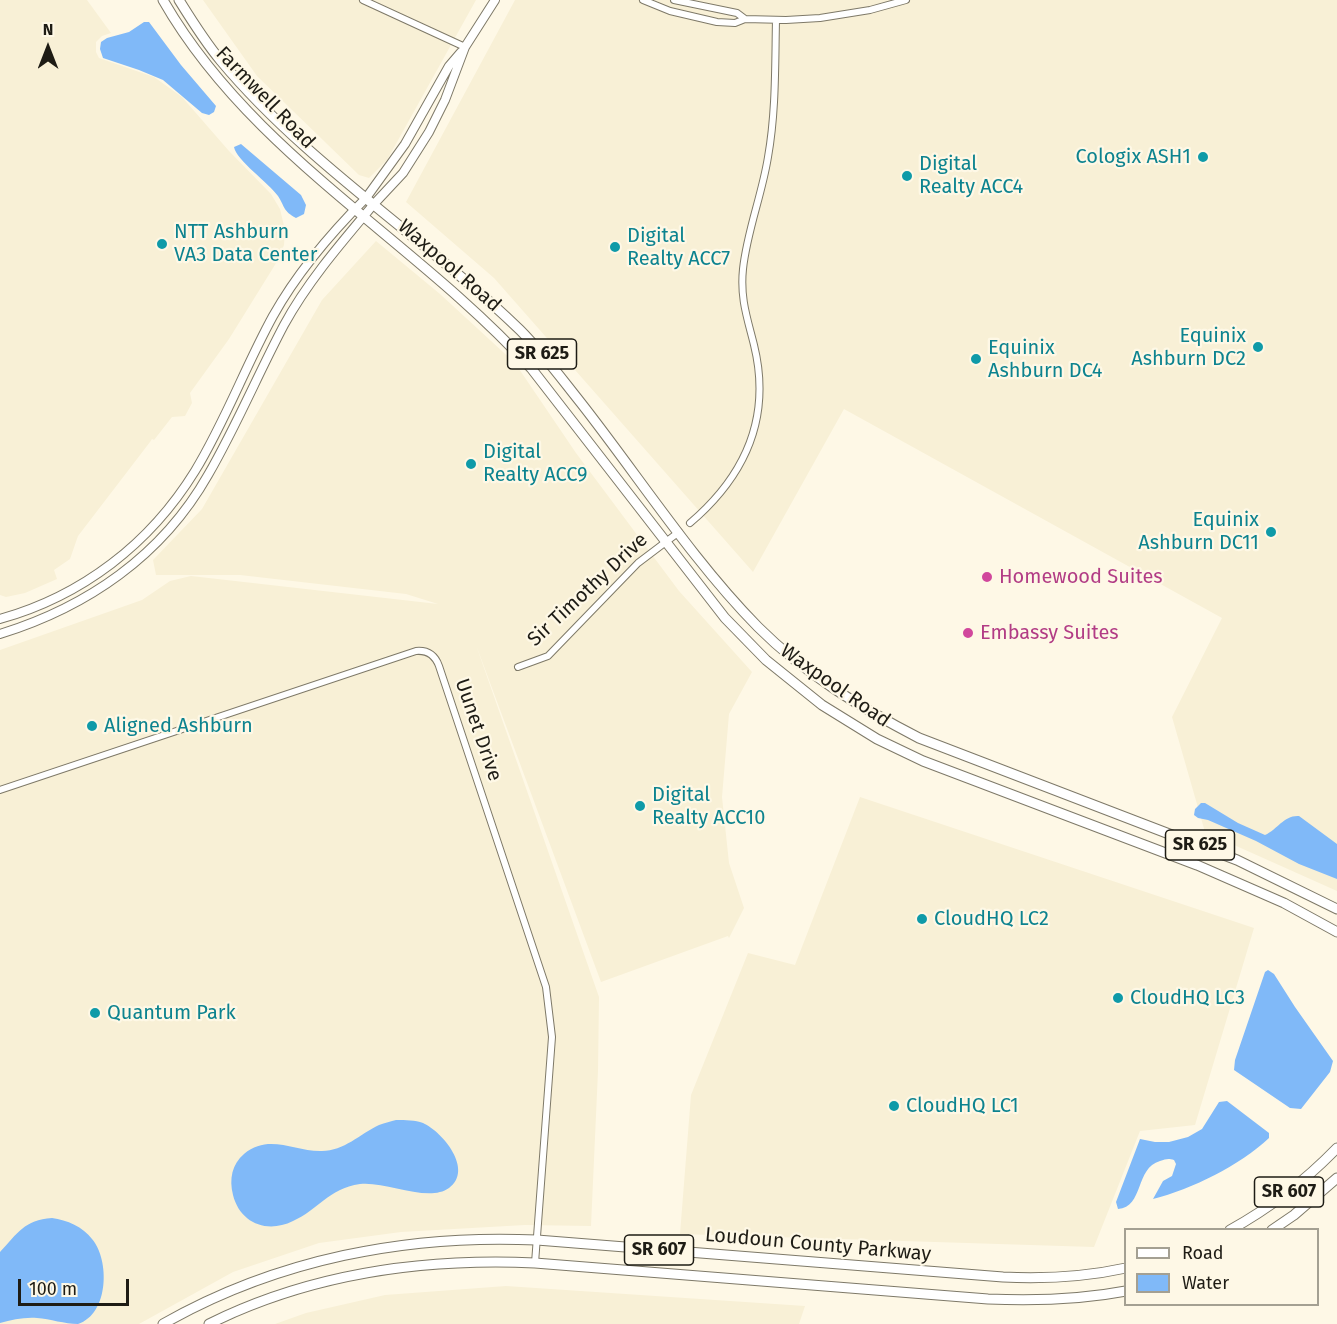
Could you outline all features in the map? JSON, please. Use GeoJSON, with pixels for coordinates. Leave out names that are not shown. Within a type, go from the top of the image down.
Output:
{"type":"FeatureCollection","features":[{"type":"Feature","properties":{"kind":"main road","name":"Farmwell Road"},"geometry":{"type":"LineString","coordinates":[[163,0],[188,39],[230,92],[285,148],[355,208]]}},
{"type":"Feature","properties":{"kind":"main road","name":"Farmwell Road"},"geometry":{"type":"LineString","coordinates":[[179,0],[218,58],[238,81],[287,131],[366,198]]}},
{"type":"Feature","properties":{"kind":"main road"},"geometry":{"type":"LineString","coordinates":[[0,619],[48,602],[86,582],[123,555],[171,507],[196,469],[285,297],[300,275],[355,208],[366,198]]}},
{"type":"Feature","properties":{"kind":"main road","name":"Waxpool Road"},"geometry":{"type":"LineString","coordinates":[[366,198],[519,330],[541,352],[735,601],[773,641],[825,684],[887,722],[930,742],[1237,860],[1337,909]]}},
{"type":"Feature","properties":{"kind":"main road"},"geometry":{"type":"LineString","coordinates":[[0,634],[54,615],[94,593],[132,566],[182,515],[208,476],[296,304],[374,204]]}},
{"type":"Feature","properties":{"kind":"main road","name":"Waxpool Road"},"geometry":{"type":"LineString","coordinates":[[355,208],[471,307],[511,345],[747,643],[797,687],[864,732],[931,765],[1197,865],[1284,903],[1337,932]]}},
{"type":"Feature","properties":{"kind":"main road","name":"SR 607"},"geometry":{"type":"LineString","coordinates":[[1233,1228],[1267,1208],[1294,1188],[1337,1148]]}},
{"type":"Feature","properties":{"kind":"main road","name":"SR 607"},"geometry":{"type":"LineString","coordinates":[[1275,1228],[1294,1215],[1337,1178]]}},
{"type":"Feature","properties":{"kind":"main road","name":"Loudoun County Parkway"},"geometry":{"type":"LineString","coordinates":[[162,1324],[273,1274],[339,1256],[405,1244],[472,1239],[537,1240],[1045,1279],[1124,1268]]}},
{"type":"Feature","properties":{"kind":"main road","name":"Loudoun County Parkway"},"geometry":{"type":"LineString","coordinates":[[208,1324],[304,1287],[370,1272],[470,1261],[536,1263],[988,1299],[1043,1301],[1124,1291]]}},
{"type":"Feature","properties":{"kind":"street"},"geometry":{"type":"LineString","coordinates":[[363,0],[465,46]]}},
{"type":"Feature","properties":{"kind":"street"},"geometry":{"type":"LineString","coordinates":[[366,198],[405,144],[449,66],[495,0]]}},
{"type":"Feature","properties":{"kind":"street"},"geometry":{"type":"LineString","coordinates":[[643,0],[670,11],[717,22],[735,23],[745,19],[808,19],[842,15],[906,0]]}},
{"type":"Feature","properties":{"kind":"street"},"geometry":{"type":"LineString","coordinates":[[674,0],[737,13],[745,19]]}},
{"type":"Feature","properties":{"kind":"street"},"geometry":{"type":"LineString","coordinates":[[690,523],[718,497],[745,456],[758,411],[758,368],[744,310],[742,285],[746,249],[768,159],[773,121],[776,20]]}},
{"type":"Feature","properties":{"kind":"street"},"geometry":{"type":"LineString","coordinates":[[374,204],[403,172],[429,132],[445,100],[465,46]]}},
{"type":"Feature","properties":{"kind":"street","name":"Sir Timothy Drive"},"geometry":{"type":"LineString","coordinates":[[518,667],[548,656],[638,563],[679,532]]}},
{"type":"Feature","properties":{"kind":"street","name":"Uunet Drive"},"geometry":{"type":"LineString","coordinates":[[0,790],[416,651],[428,652],[433,656],[441,672],[546,987],[552,1037],[536,1263]]}},
{"type":"Feature","properties":{"kind":"shaded area"},"geometry":{"type":"Polygon","coordinates":[[[0,0],[87,0],[111,33],[102,36],[96,42],[96,52],[99,58],[154,77],[182,97],[229,151],[271,194],[280,209],[285,230],[284,245],[278,260],[229,339],[190,393],[192,403],[185,416],[172,417],[154,440],[152,439],[78,536],[70,559],[54,570],[57,579],[25,593],[6,597],[0,595],[0,0]]]}},
{"type":"Feature","properties":{"kind":"shaded area"},"geometry":{"type":"Polygon","coordinates":[[[203,0],[476,0],[387,160],[369,178],[359,175],[257,76],[203,0]]]}},
{"type":"Feature","properties":{"kind":"shaded area"},"geometry":{"type":"Polygon","coordinates":[[[515,0],[1337,0],[1337,891],[1205,832],[1172,717],[1222,618],[844,409],[753,572],[494,278],[406,202],[515,0]]]}},
{"type":"Feature","properties":{"kind":"shaded area"},"geometry":{"type":"Polygon","coordinates":[[[376,241],[440,294],[515,363],[576,453],[679,591],[752,672],[729,714],[722,797],[729,863],[744,908],[729,938],[728,936],[601,982],[476,645],[599,997],[591,1226],[525,1225],[401,1232],[319,1243],[233,1272],[139,1324],[0,1324],[0,650],[142,600],[170,581],[191,576],[438,604],[406,594],[240,575],[156,575],[153,560],[202,509],[322,300],[376,241]]]}},
{"type":"Feature","properties":{"kind":"shaded area"},"geometry":{"type":"Polygon","coordinates":[[[860,797],[1254,928],[1195,1125],[1140,1131],[1094,1247],[680,1234],[691,1095],[748,953],[795,965],[860,797]]]}},
{"type":"Feature","properties":{"kind":"shaded area"},"geometry":{"type":"Polygon","coordinates":[[[506,1286],[805,1306],[799,1324],[275,1324],[306,1313],[385,1295],[506,1286]]]}},
{"type":"Feature","properties":{"kind":"water"},"geometry":{"type":"Polygon","coordinates":[[[144,22],[149,22],[216,106],[214,112],[209,115],[202,113],[163,80],[103,58],[100,49],[101,42],[129,32],[144,22]]]}},
{"type":"Feature","properties":{"kind":"water"},"geometry":{"type":"Polygon","coordinates":[[[241,144],[301,195],[306,205],[304,214],[296,218],[286,211],[274,191],[240,158],[234,147],[241,144]]]}},
{"type":"Feature","properties":{"kind":"water"},"geometry":{"type":"Polygon","coordinates":[[[1201,803],[1265,835],[1285,820],[1299,816],[1337,844],[1337,879],[1299,864],[1256,841],[1208,820],[1198,818],[1194,815],[1195,809],[1201,803]]]}},
{"type":"Feature","properties":{"kind":"water"},"geometry":{"type":"Polygon","coordinates":[[[1268,970],[1274,974],[1333,1061],[1330,1072],[1301,1109],[1290,1108],[1234,1070],[1235,1060],[1265,972],[1268,970]]]}},
{"type":"Feature","properties":{"kind":"water"},"geometry":{"type":"Polygon","coordinates":[[[1227,1101],[1269,1133],[1269,1138],[1244,1158],[1199,1183],[1153,1199],[1163,1181],[1172,1176],[1176,1164],[1170,1159],[1160,1161],[1147,1171],[1132,1202],[1118,1209],[1116,1202],[1140,1139],[1169,1142],[1188,1137],[1202,1129],[1219,1102],[1227,1101]]]}},
{"type":"Feature","properties":{"kind":"water"},"geometry":{"type":"Polygon","coordinates":[[[396,1120],[423,1123],[447,1143],[457,1162],[458,1172],[456,1180],[449,1188],[440,1192],[418,1193],[382,1185],[360,1184],[340,1190],[293,1221],[274,1226],[264,1226],[248,1219],[237,1205],[232,1189],[233,1172],[240,1158],[253,1148],[273,1144],[312,1151],[330,1150],[345,1145],[379,1125],[396,1120]]]}},
{"type":"Feature","properties":{"kind":"water"},"geometry":{"type":"Polygon","coordinates":[[[52,1218],[69,1222],[79,1228],[92,1239],[98,1248],[104,1272],[101,1298],[96,1309],[78,1324],[32,1318],[0,1323],[0,1252],[17,1233],[28,1225],[35,1221],[52,1218]]]}},
{"type":"Feature","properties":{"kind":"place","name":"Cologix ASH1"},"geometry":{"type":"Point","coordinates":[1203,157]}},
{"type":"Feature","properties":{"kind":"place","name":"Digital Realty ACC4"},"geometry":{"type":"Point","coordinates":[907,176]}},
{"type":"Feature","properties":{"kind":"place","name":"NTT Ashburn VA3 Data Center"},"geometry":{"type":"Point","coordinates":[162,244]}},
{"type":"Feature","properties":{"kind":"place","name":"Digital Realty ACC7"},"geometry":{"type":"Point","coordinates":[615,247]}},
{"type":"Feature","properties":{"kind":"place","name":"Equinix Ashburn DC2"},"geometry":{"type":"Point","coordinates":[1258,347]}},
{"type":"Feature","properties":{"kind":"place","name":"Equinix Ashburn DC4"},"geometry":{"type":"Point","coordinates":[976,359]}},
{"type":"Feature","properties":{"kind":"place","name":"Digital Realty ACC9"},"geometry":{"type":"Point","coordinates":[471,464]}},
{"type":"Feature","properties":{"kind":"place","name":"Equinix Ashburn DC11"},"geometry":{"type":"Point","coordinates":[1271,532]}},
{"type":"Feature","properties":{"kind":"place","name":"Homewood Suites"},"geometry":{"type":"Point","coordinates":[987,577]}},
{"type":"Feature","properties":{"kind":"place","name":"Embassy Suites"},"geometry":{"type":"Point","coordinates":[968,633]}},
{"type":"Feature","properties":{"kind":"place","name":"Aligned Ashburn"},"geometry":{"type":"Point","coordinates":[92,726]}},
{"type":"Feature","properties":{"kind":"place","name":"Digital Realty ACC10"},"geometry":{"type":"Point","coordinates":[640,806]}},
{"type":"Feature","properties":{"kind":"place","name":"CloudHQ LC2"},"geometry":{"type":"Point","coordinates":[922,919]}},
{"type":"Feature","properties":{"kind":"place","name":"CloudHQ LC3"},"geometry":{"type":"Point","coordinates":[1118,998]}},
{"type":"Feature","properties":{"kind":"place","name":"Quantum Park"},"geometry":{"type":"Point","coordinates":[95,1013]}},
{"type":"Feature","properties":{"kind":"place","name":"CloudHQ LC1"},"geometry":{"type":"Point","coordinates":[894,1106]}}]}
